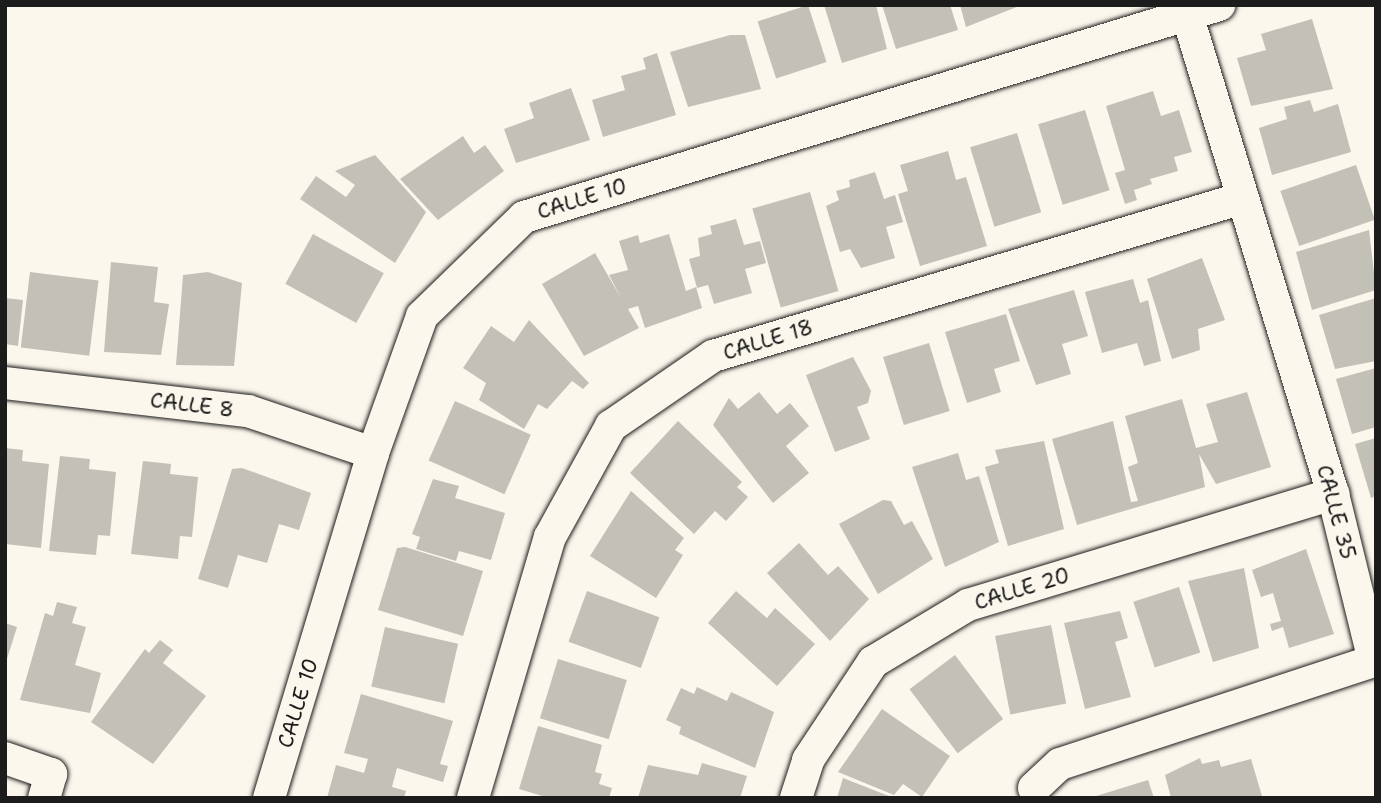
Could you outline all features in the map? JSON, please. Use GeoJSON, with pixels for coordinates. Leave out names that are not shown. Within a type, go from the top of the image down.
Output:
{"type":"FeatureCollection","features":[{"type":"Feature","properties":{"kind":"street","name":"CALLE 10"},"geometry":{"type":"LineString","coordinates":[[270,798],[373,453],[422,317],[523,217],[1219,5]]}},
{"type":"Feature","properties":{"kind":"street","name":"CALLE 35"},"geometry":{"type":"LineString","coordinates":[[1034,788],[1060,764],[1374,662],[1333,494],[1186,14]]}},
{"type":"Feature","properties":{"kind":"street","name":"CALLE 18"},"geometry":{"type":"LineString","coordinates":[[473,798],[550,537],[611,426],[713,356],[1243,198]]}},
{"type":"Feature","properties":{"kind":"street","name":"CALLE 8"},"geometry":{"type":"LineString","coordinates":[[5,383],[248,411],[373,453]]}},
{"type":"Feature","properties":{"kind":"street","name":"CALLE 20"},"geometry":{"type":"LineString","coordinates":[[796,798],[808,760],[873,662],[968,604],[1333,494]]}},
{"type":"Feature","properties":{"kind":"street"},"geometry":{"type":"LineString","coordinates":[[5,758],[47,786]]}},
{"type":"Feature","properties":{"kind":"building"},"geometry":{"type":"Polygon","coordinates":[[[808,5],[827,62],[776,78],[758,21],[808,5]]]}},
{"type":"Feature","properties":{"kind":"building"},"geometry":{"type":"Polygon","coordinates":[[[824,5],[876,5],[887,49],[842,63],[824,5]]]}},
{"type":"Feature","properties":{"kind":"building"},"geometry":{"type":"Polygon","coordinates":[[[882,5],[950,5],[958,30],[896,49],[882,5]]]}},
{"type":"Feature","properties":{"kind":"building"},"geometry":{"type":"Polygon","coordinates":[[[960,5],[1018,5],[1019,6],[966,27],[960,5]]]}},
{"type":"Feature","properties":{"kind":"building"},"geometry":{"type":"Polygon","coordinates":[[[1312,19],[1333,89],[1251,106],[1237,58],[1266,50],[1261,34],[1312,19]]]}},
{"type":"Feature","properties":{"kind":"building"},"geometry":{"type":"Polygon","coordinates":[[[730,35],[745,35],[761,89],[688,107],[670,52],[730,35]]]}},
{"type":"Feature","properties":{"kind":"building"},"geometry":{"type":"Polygon","coordinates":[[[657,53],[676,115],[603,137],[592,100],[625,90],[621,76],[646,69],[643,58],[657,53]]]}},
{"type":"Feature","properties":{"kind":"building"},"geometry":{"type":"Polygon","coordinates":[[[571,88],[590,140],[516,163],[504,129],[534,118],[529,103],[571,88]]]}},
{"type":"Feature","properties":{"kind":"building"},"geometry":{"type":"Polygon","coordinates":[[[1153,91],[1161,116],[1179,110],[1192,152],[1174,157],[1178,171],[1150,179],[1152,184],[1134,190],[1137,200],[1125,204],[1115,173],[1125,170],[1106,106],[1153,91]]]}},
{"type":"Feature","properties":{"kind":"building"},"geometry":{"type":"Polygon","coordinates":[[[1310,100],[1314,112],[1338,104],[1351,152],[1272,175],[1259,128],[1287,119],[1284,107],[1310,100]]]}},
{"type":"Feature","properties":{"kind":"building"},"geometry":{"type":"Polygon","coordinates":[[[1085,110],[1110,190],[1063,205],[1038,124],[1085,110]]]}},
{"type":"Feature","properties":{"kind":"building"},"geometry":{"type":"Polygon","coordinates":[[[1017,133],[1041,212],[994,227],[970,147],[1017,133]]]}},
{"type":"Feature","properties":{"kind":"building"},"geometry":{"type":"Polygon","coordinates":[[[463,136],[474,153],[485,145],[504,171],[438,220],[400,179],[463,136]]]}},
{"type":"Feature","properties":{"kind":"building"},"geometry":{"type":"Polygon","coordinates":[[[948,151],[956,180],[966,177],[987,246],[920,266],[898,194],[908,191],[900,165],[948,151]]]}},
{"type":"Feature","properties":{"kind":"building"},"geometry":{"type":"Polygon","coordinates":[[[375,155],[426,212],[395,263],[300,199],[316,176],[346,197],[355,185],[335,171],[375,155]]]}},
{"type":"Feature","properties":{"kind":"building"},"geometry":{"type":"Polygon","coordinates":[[[1356,165],[1375,220],[1299,246],[1280,191],[1356,165]]]}},
{"type":"Feature","properties":{"kind":"building"},"geometry":{"type":"Polygon","coordinates":[[[875,172],[884,199],[895,195],[903,222],[886,227],[895,258],[861,268],[850,249],[840,252],[826,206],[839,200],[836,191],[850,187],[849,180],[875,172]]]}},
{"type":"Feature","properties":{"kind":"building"},"geometry":{"type":"Polygon","coordinates":[[[810,192],[838,291],[781,308],[752,209],[810,192]]]}},
{"type":"Feature","properties":{"kind":"building"},"geometry":{"type":"Polygon","coordinates":[[[736,219],[744,245],[760,241],[766,263],[745,269],[752,293],[714,304],[708,285],[697,288],[689,259],[700,256],[698,238],[712,234],[710,226],[736,219]]]}},
{"type":"Feature","properties":{"kind":"building"},"geometry":{"type":"Polygon","coordinates":[[[1369,230],[1376,290],[1312,310],[1296,252],[1369,230]]]}},
{"type":"Feature","properties":{"kind":"building"},"geometry":{"type":"Polygon","coordinates":[[[313,234],[384,273],[356,323],[285,284],[313,234]]]}},
{"type":"Feature","properties":{"kind":"building"},"geometry":{"type":"Polygon","coordinates":[[[669,234],[686,291],[696,287],[702,308],[645,328],[638,306],[628,309],[639,328],[584,356],[542,284],[595,253],[621,298],[609,275],[628,270],[619,241],[638,235],[640,243],[669,234]]]}},
{"type":"Feature","properties":{"kind":"building"},"geometry":{"type":"Polygon","coordinates":[[[1202,258],[1225,320],[1198,329],[1200,350],[1172,359],[1147,279],[1202,258]]]}},
{"type":"Feature","properties":{"kind":"building"},"geometry":{"type":"Polygon","coordinates":[[[111,262],[158,267],[154,302],[169,304],[161,355],[104,352],[111,262]]]}},
{"type":"Feature","properties":{"kind":"building"},"geometry":{"type":"Polygon","coordinates":[[[30,272],[98,280],[89,356],[21,347],[30,272]]]}},
{"type":"Feature","properties":{"kind":"building"},"geometry":{"type":"Polygon","coordinates":[[[208,272],[242,283],[234,366],[176,365],[183,275],[208,272]]]}},
{"type":"Feature","properties":{"kind":"building"},"geometry":{"type":"Polygon","coordinates":[[[1133,279],[1140,303],[1148,300],[1161,361],[1144,366],[1137,343],[1102,353],[1085,292],[1133,279]]]}},
{"type":"Feature","properties":{"kind":"building"},"geometry":{"type":"Polygon","coordinates":[[[1074,290],[1088,336],[1062,344],[1071,374],[1036,385],[1008,309],[1074,290]]]}},
{"type":"Feature","properties":{"kind":"building"},"geometry":{"type":"Polygon","coordinates":[[[5,298],[23,300],[18,346],[5,344],[5,298]]]}},
{"type":"Feature","properties":{"kind":"building"},"geometry":{"type":"Polygon","coordinates":[[[1376,298],[1376,361],[1335,369],[1319,315],[1376,298]]]}},
{"type":"Feature","properties":{"kind":"building"},"geometry":{"type":"Polygon","coordinates":[[[1006,314],[1020,361],[994,369],[1001,392],[967,403],[945,332],[1006,314]]]}},
{"type":"Feature","properties":{"kind":"building"},"geometry":{"type":"Polygon","coordinates":[[[529,320],[589,383],[583,389],[572,381],[547,409],[538,404],[524,429],[479,400],[486,383],[463,368],[491,326],[514,342],[529,320]]]}},
{"type":"Feature","properties":{"kind":"building"},"geometry":{"type":"Polygon","coordinates":[[[929,343],[950,411],[904,425],[883,357],[929,343]]]}},
{"type":"Feature","properties":{"kind":"building"},"geometry":{"type":"Polygon","coordinates":[[[853,357],[871,391],[868,403],[857,407],[870,439],[835,452],[806,375],[853,357]]]}},
{"type":"Feature","properties":{"kind":"building"},"geometry":{"type":"Polygon","coordinates":[[[1376,368],[1376,427],[1352,434],[1336,379],[1376,368]]]}},
{"type":"Feature","properties":{"kind":"building"},"geometry":{"type":"Polygon","coordinates":[[[759,392],[777,414],[790,403],[809,426],[786,446],[809,473],[773,503],[713,425],[729,398],[738,409],[759,392]]]}},
{"type":"Feature","properties":{"kind":"building"},"geometry":{"type":"Polygon","coordinates":[[[1247,392],[1271,467],[1216,484],[1199,454],[1205,487],[1077,525],[1052,439],[1113,421],[1131,502],[1138,501],[1128,467],[1138,463],[1125,416],[1182,399],[1196,448],[1218,442],[1206,404],[1247,392]]]}},
{"type":"Feature","properties":{"kind":"building"},"geometry":{"type":"Polygon","coordinates":[[[455,401],[531,435],[504,494],[429,460],[455,401]]]}},
{"type":"Feature","properties":{"kind":"building"},"geometry":{"type":"Polygon","coordinates":[[[678,421],[742,482],[737,487],[748,497],[726,521],[715,511],[694,534],[630,473],[678,421]]]}},
{"type":"Feature","properties":{"kind":"building"},"geometry":{"type":"Polygon","coordinates":[[[1376,438],[1376,496],[1371,498],[1355,444],[1376,438]]]}},
{"type":"Feature","properties":{"kind":"building"},"geometry":{"type":"Polygon","coordinates":[[[1044,441],[1064,529],[1008,546],[985,467],[999,463],[995,450],[1044,441]]]}},
{"type":"Feature","properties":{"kind":"building"},"geometry":{"type":"Polygon","coordinates":[[[5,448],[23,450],[22,461],[49,464],[41,548],[5,544],[5,448]]]}},
{"type":"Feature","properties":{"kind":"building"},"geometry":{"type":"Polygon","coordinates":[[[958,453],[966,480],[979,476],[999,542],[945,567],[912,467],[958,453]]]}},
{"type":"Feature","properties":{"kind":"building"},"geometry":{"type":"Polygon","coordinates":[[[60,456],[90,459],[89,469],[116,472],[110,536],[98,535],[96,555],[49,551],[60,456]]]}},
{"type":"Feature","properties":{"kind":"building"},"geometry":{"type":"Polygon","coordinates":[[[143,461],[171,464],[170,474],[198,477],[192,537],[180,536],[178,559],[131,554],[143,461]]]}},
{"type":"Feature","properties":{"kind":"building"},"geometry":{"type":"Polygon","coordinates":[[[242,468],[311,493],[299,530],[279,524],[267,563],[238,555],[228,588],[198,579],[232,469],[242,468]]]}},
{"type":"Feature","properties":{"kind":"building"},"geometry":{"type":"Polygon","coordinates":[[[433,479],[459,486],[455,498],[505,513],[491,560],[459,551],[456,561],[416,549],[420,537],[412,534],[433,479]]]}},
{"type":"Feature","properties":{"kind":"building"},"geometry":{"type":"Polygon","coordinates":[[[631,491],[684,538],[675,550],[683,555],[656,598],[590,556],[631,491]]]}},
{"type":"Feature","properties":{"kind":"building"},"geometry":{"type":"Polygon","coordinates":[[[883,500],[891,501],[904,525],[912,521],[933,559],[878,594],[839,524],[883,500]]]}},
{"type":"Feature","properties":{"kind":"building"},"geometry":{"type":"Polygon","coordinates":[[[799,543],[828,575],[838,566],[869,599],[830,641],[767,573],[799,543]]]}},
{"type":"Feature","properties":{"kind":"building"},"geometry":{"type":"Polygon","coordinates":[[[405,547],[483,571],[463,636],[378,610],[397,548],[405,547]]]}},
{"type":"Feature","properties":{"kind":"building"},"geometry":{"type":"Polygon","coordinates":[[[1306,549],[1334,634],[1289,648],[1283,627],[1272,631],[1270,624],[1281,621],[1273,593],[1261,597],[1252,570],[1306,549]]]}},
{"type":"Feature","properties":{"kind":"building"},"geometry":{"type":"Polygon","coordinates":[[[1244,568],[1259,648],[1213,662],[1188,581],[1244,568]]]}},
{"type":"Feature","properties":{"kind":"building"},"geometry":{"type":"Polygon","coordinates":[[[1179,587],[1200,653],[1155,667],[1133,602],[1179,587]]]}},
{"type":"Feature","properties":{"kind":"building"},"geometry":{"type":"Polygon","coordinates":[[[587,591],[659,617],[641,668],[569,642],[587,591]]]}},
{"type":"Feature","properties":{"kind":"building"},"geometry":{"type":"Polygon","coordinates":[[[736,591],[767,618],[775,608],[815,644],[777,686],[708,623],[736,591]]]}},
{"type":"Feature","properties":{"kind":"building"},"geometry":{"type":"Polygon","coordinates":[[[57,602],[77,607],[72,623],[86,627],[75,665],[101,673],[90,713],[20,700],[45,613],[53,616],[57,602]]]}},
{"type":"Feature","properties":{"kind":"building"},"geometry":{"type":"Polygon","coordinates":[[[1120,611],[1128,638],[1115,642],[1131,697],[1085,709],[1064,623],[1120,611]]]}},
{"type":"Feature","properties":{"kind":"building"},"geometry":{"type":"Polygon","coordinates":[[[5,623],[17,627],[6,662],[5,662],[5,623]]]}},
{"type":"Feature","properties":{"kind":"building"},"geometry":{"type":"Polygon","coordinates":[[[1051,625],[1066,704],[1010,714],[995,636],[1051,625]]]}},
{"type":"Feature","properties":{"kind":"building"},"geometry":{"type":"Polygon","coordinates":[[[385,627],[458,644],[444,703],[371,686],[385,627]]]}},
{"type":"Feature","properties":{"kind":"building"},"geometry":{"type":"Polygon","coordinates":[[[160,640],[173,650],[163,663],[206,696],[153,764],[91,722],[145,649],[149,653],[160,640]]]}},
{"type":"Feature","properties":{"kind":"building"},"geometry":{"type":"Polygon","coordinates":[[[955,655],[1003,719],[958,753],[909,689],[955,655]]]}},
{"type":"Feature","properties":{"kind":"building"},"geometry":{"type":"Polygon","coordinates":[[[558,659],[627,680],[609,739],[540,718],[558,659]]]}},
{"type":"Feature","properties":{"kind":"building"},"geometry":{"type":"Polygon","coordinates":[[[697,687],[727,701],[731,692],[774,712],[755,768],[679,734],[681,727],[666,720],[681,688],[694,694],[697,687]]]}},
{"type":"Feature","properties":{"kind":"building"},"geometry":{"type":"Polygon","coordinates":[[[361,694],[453,721],[440,764],[448,766],[443,782],[397,768],[392,787],[406,791],[404,798],[327,798],[336,765],[364,773],[368,759],[344,753],[361,694]]]}},
{"type":"Feature","properties":{"kind":"building"},"geometry":{"type":"Polygon","coordinates":[[[882,709],[950,756],[922,797],[903,784],[894,795],[838,772],[882,709]]]}},
{"type":"Feature","properties":{"kind":"building"},"geometry":{"type":"Polygon","coordinates":[[[538,726],[602,745],[595,772],[602,774],[599,784],[612,788],[609,798],[549,798],[519,789],[538,726]]]}},
{"type":"Feature","properties":{"kind":"building"},"geometry":{"type":"Polygon","coordinates":[[[1200,758],[1202,764],[1219,760],[1221,767],[1251,759],[1262,796],[1171,798],[1165,775],[1200,758]]]}},
{"type":"Feature","properties":{"kind":"building"},"geometry":{"type":"Polygon","coordinates":[[[702,763],[747,776],[740,798],[638,798],[648,765],[698,775],[702,763]]]}},
{"type":"Feature","properties":{"kind":"building"},"geometry":{"type":"Polygon","coordinates":[[[843,778],[894,798],[837,798],[843,778]]]}},
{"type":"Feature","properties":{"kind":"building"},"geometry":{"type":"Polygon","coordinates":[[[1148,780],[1154,798],[1093,798],[1093,797],[1148,780]]]}}]}
